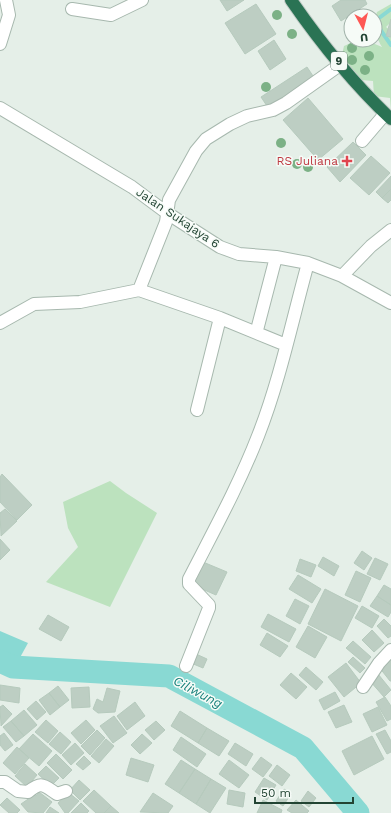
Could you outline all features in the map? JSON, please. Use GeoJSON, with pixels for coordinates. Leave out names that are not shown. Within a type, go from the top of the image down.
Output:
{"type":"FeatureCollection","features":[{"type":"Feature","properties":{"kind":"highway","name":"9"},"geometry":{"type":"LineString","coordinates":[[291,0],[304,19],[341,64],[388,116]]}},
{"type":"Feature","properties":{"kind":"street"},"geometry":{"type":"LineString","coordinates":[[0,44],[9,15],[6,0]]}},
{"type":"Feature","properties":{"kind":"street"},"geometry":{"type":"LineString","coordinates":[[72,9],[112,15],[142,0]]}},
{"type":"Feature","properties":{"kind":"street"},"geometry":{"type":"LineString","coordinates":[[139,290],[166,222],[169,200],[196,151],[206,139],[230,124],[248,116],[272,110],[286,103],[341,64]]}},
{"type":"Feature","properties":{"kind":"street","name":"Jalan Sukajaya 6"},"geometry":{"type":"LineString","coordinates":[[0,108],[132,187],[167,213],[228,251],[239,254],[276,257],[308,263],[342,276],[391,303]]}},
{"type":"Feature","properties":{"kind":"street"},"geometry":{"type":"LineString","coordinates":[[358,142],[356,137],[366,127],[372,131],[388,116]]}},
{"type":"Feature","properties":{"kind":"street"},"geometry":{"type":"LineString","coordinates":[[342,276],[371,246],[391,230]]}},
{"type":"Feature","properties":{"kind":"street"},"geometry":{"type":"LineString","coordinates":[[257,330],[276,257]]}},
{"type":"Feature","properties":{"kind":"street"},"geometry":{"type":"LineString","coordinates":[[186,666],[209,608],[209,604],[189,584],[189,579],[236,487],[258,436],[275,387],[308,263]]}},
{"type":"Feature","properties":{"kind":"street"},"geometry":{"type":"LineString","coordinates":[[0,323],[34,304],[80,302],[139,290],[220,318],[286,345]]}},
{"type":"Feature","properties":{"kind":"street"},"geometry":{"type":"LineString","coordinates":[[197,410],[220,318]]}},
{"type":"Feature","properties":{"kind":"street"},"geometry":{"type":"LineString","coordinates":[[364,688],[379,663],[391,650]]}},
{"type":"Feature","properties":{"kind":"street"},"geometry":{"type":"LineString","coordinates":[[0,782],[5,782],[18,791],[28,792],[38,785],[42,785],[57,794],[66,791]]}},
{"type":"Feature","properties":{"kind":"green space"},"geometry":{"type":"Polygon","coordinates":[[[391,4],[391,22],[386,27],[391,31],[391,111],[390,98],[374,96],[373,81],[361,80],[341,59],[344,48],[383,48],[383,9],[391,4]]]}},
{"type":"Feature","properties":{"kind":"green space"},"geometry":{"type":"Polygon","coordinates":[[[110,481],[157,513],[110,607],[46,582],[78,547],[68,528],[63,502],[110,481]]]}},
{"type":"Feature","properties":{"kind":"water"},"geometry":{"type":"Polygon","coordinates":[[[0,631],[28,643],[12,672],[0,671],[0,631]]]}},
{"type":"Feature","properties":{"kind":"building"},"geometry":{"type":"Polygon","coordinates":[[[220,0],[244,0],[227,11],[220,0]]]}},
{"type":"Feature","properties":{"kind":"building"},"geometry":{"type":"Polygon","coordinates":[[[341,0],[365,0],[367,4],[361,8],[343,8],[343,20],[341,21],[332,6],[341,0]]]}},
{"type":"Feature","properties":{"kind":"building"},"geometry":{"type":"Polygon","coordinates":[[[256,4],[276,34],[245,54],[225,23],[256,4]]]}},
{"type":"Feature","properties":{"kind":"building"},"geometry":{"type":"Polygon","coordinates":[[[391,19],[391,37],[386,36],[391,19]]]}},
{"type":"Feature","properties":{"kind":"building"},"geometry":{"type":"Polygon","coordinates":[[[274,40],[286,59],[270,70],[258,51],[274,40]]]}},
{"type":"Feature","properties":{"kind":"building"},"geometry":{"type":"Polygon","coordinates":[[[307,67],[315,79],[269,109],[261,97],[307,67]]]}},
{"type":"Feature","properties":{"kind":"building"},"geometry":{"type":"Polygon","coordinates":[[[308,98],[343,139],[318,160],[283,120],[308,98]]]}},
{"type":"Feature","properties":{"kind":"building","name":"RS Juliana"},"geometry":{"type":"Polygon","coordinates":[[[353,142],[366,155],[340,182],[327,167],[353,142]]]}},
{"type":"Feature","properties":{"kind":"building"},"geometry":{"type":"Polygon","coordinates":[[[371,156],[390,173],[369,195],[350,178],[371,156]]]}},
{"type":"Feature","properties":{"kind":"building"},"geometry":{"type":"Polygon","coordinates":[[[391,176],[391,189],[382,198],[376,192],[391,176]]]}},
{"type":"Feature","properties":{"kind":"building"},"geometry":{"type":"Polygon","coordinates":[[[391,189],[391,200],[388,203],[382,198],[391,189]]]}},
{"type":"Feature","properties":{"kind":"building"},"geometry":{"type":"Polygon","coordinates":[[[2,474],[32,505],[17,520],[0,502],[0,477],[2,474]]]}},
{"type":"Feature","properties":{"kind":"building"},"geometry":{"type":"Polygon","coordinates":[[[5,509],[17,521],[1,536],[0,513],[5,509]]]}},
{"type":"Feature","properties":{"kind":"building"},"geometry":{"type":"Polygon","coordinates":[[[0,539],[10,550],[0,560],[0,539]]]}},
{"type":"Feature","properties":{"kind":"building"},"geometry":{"type":"Polygon","coordinates":[[[362,551],[372,558],[364,570],[354,563],[362,551]]]}},
{"type":"Feature","properties":{"kind":"building"},"geometry":{"type":"Polygon","coordinates":[[[323,557],[339,566],[334,576],[318,566],[323,557]]]}},
{"type":"Feature","properties":{"kind":"building"},"geometry":{"type":"Polygon","coordinates":[[[375,558],[388,564],[380,580],[367,574],[375,558]]]}},
{"type":"Feature","properties":{"kind":"building"},"geometry":{"type":"Polygon","coordinates":[[[300,559],[316,565],[311,577],[296,571],[300,559]]]}},
{"type":"Feature","properties":{"kind":"building"},"geometry":{"type":"Polygon","coordinates":[[[203,562],[227,572],[216,595],[193,585],[203,562]]]}},
{"type":"Feature","properties":{"kind":"building"},"geometry":{"type":"Polygon","coordinates":[[[356,571],[371,578],[360,602],[345,595],[356,571]]]}},
{"type":"Feature","properties":{"kind":"building"},"geometry":{"type":"Polygon","coordinates":[[[298,575],[321,589],[312,603],[289,589],[298,575]]]}},
{"type":"Feature","properties":{"kind":"building"},"geometry":{"type":"Polygon","coordinates":[[[384,585],[391,589],[391,605],[377,596],[384,585]]]}},
{"type":"Feature","properties":{"kind":"building"},"geometry":{"type":"Polygon","coordinates":[[[325,589],[358,606],[341,641],[308,624],[325,589]]]}},
{"type":"Feature","properties":{"kind":"building"},"geometry":{"type":"Polygon","coordinates":[[[377,596],[391,605],[391,612],[388,617],[370,606],[377,596]]]}},
{"type":"Feature","properties":{"kind":"building"},"geometry":{"type":"Polygon","coordinates":[[[295,599],[309,606],[300,624],[286,616],[295,599]]]}},
{"type":"Feature","properties":{"kind":"building"},"geometry":{"type":"Polygon","coordinates":[[[362,606],[379,616],[372,628],[355,618],[362,606]]]}},
{"type":"Feature","properties":{"kind":"building"},"geometry":{"type":"Polygon","coordinates":[[[268,614],[296,629],[289,642],[261,627],[268,614]]]}},
{"type":"Feature","properties":{"kind":"building"},"geometry":{"type":"Polygon","coordinates":[[[48,615],[69,627],[61,641],[39,629],[48,615]]]}},
{"type":"Feature","properties":{"kind":"building"},"geometry":{"type":"Polygon","coordinates":[[[384,619],[391,626],[391,636],[388,638],[377,626],[384,619]]]}},
{"type":"Feature","properties":{"kind":"building"},"geometry":{"type":"Polygon","coordinates":[[[308,626],[327,637],[315,658],[296,647],[308,626]]]}},
{"type":"Feature","properties":{"kind":"building"},"geometry":{"type":"Polygon","coordinates":[[[372,630],[384,643],[374,652],[362,640],[372,630]]]}},
{"type":"Feature","properties":{"kind":"building"},"geometry":{"type":"Polygon","coordinates":[[[267,633],[288,646],[280,657],[260,645],[267,633]]]}},
{"type":"Feature","properties":{"kind":"building"},"geometry":{"type":"Polygon","coordinates":[[[353,641],[371,657],[365,664],[346,648],[353,641]]]}},
{"type":"Feature","properties":{"kind":"building"},"geometry":{"type":"Polygon","coordinates":[[[196,654],[207,659],[203,668],[191,663],[196,654]]]}},
{"type":"Feature","properties":{"kind":"building"},"geometry":{"type":"Polygon","coordinates":[[[353,657],[365,668],[360,673],[348,662],[353,657]]]}},
{"type":"Feature","properties":{"kind":"building"},"geometry":{"type":"Polygon","coordinates":[[[391,658],[391,681],[390,681],[379,667],[391,658]]]}},
{"type":"Feature","properties":{"kind":"building"},"geometry":{"type":"Polygon","coordinates":[[[346,663],[361,683],[344,697],[328,677],[346,663]]]}},
{"type":"Feature","properties":{"kind":"building"},"geometry":{"type":"Polygon","coordinates":[[[306,667],[323,682],[316,690],[299,675],[306,667]]]}},
{"type":"Feature","properties":{"kind":"building"},"geometry":{"type":"Polygon","coordinates":[[[291,673],[307,687],[296,699],[280,685],[291,673]]]}},
{"type":"Feature","properties":{"kind":"building"},"geometry":{"type":"Polygon","coordinates":[[[378,674],[391,690],[384,697],[370,681],[378,674]]]}},
{"type":"Feature","properties":{"kind":"building"},"geometry":{"type":"Polygon","coordinates":[[[0,685],[20,688],[19,703],[0,700],[0,685]]]}},
{"type":"Feature","properties":{"kind":"building"},"geometry":{"type":"Polygon","coordinates":[[[58,686],[69,700],[60,707],[49,693],[58,686]]]}},
{"type":"Feature","properties":{"kind":"building"},"geometry":{"type":"Polygon","coordinates":[[[89,687],[90,707],[72,708],[71,688],[89,687]]]}},
{"type":"Feature","properties":{"kind":"building"},"geometry":{"type":"Polygon","coordinates":[[[107,688],[120,691],[115,712],[98,713],[93,709],[97,699],[103,702],[107,688]]]}},
{"type":"Feature","properties":{"kind":"building"},"geometry":{"type":"Polygon","coordinates":[[[335,692],[340,701],[324,710],[319,700],[335,692]]]}},
{"type":"Feature","properties":{"kind":"building"},"geometry":{"type":"Polygon","coordinates":[[[49,693],[60,707],[50,715],[39,700],[49,693]]]}},
{"type":"Feature","properties":{"kind":"building"},"geometry":{"type":"Polygon","coordinates":[[[385,697],[391,706],[391,719],[387,721],[376,702],[385,697]]]}},
{"type":"Feature","properties":{"kind":"building"},"geometry":{"type":"Polygon","coordinates":[[[36,701],[46,712],[37,720],[27,709],[36,701]]]}},
{"type":"Feature","properties":{"kind":"building"},"geometry":{"type":"Polygon","coordinates":[[[135,702],[145,716],[127,730],[117,716],[135,702]]]}},
{"type":"Feature","properties":{"kind":"building"},"geometry":{"type":"Polygon","coordinates":[[[3,705],[12,714],[1,726],[0,707],[3,705]]]}},
{"type":"Feature","properties":{"kind":"building"},"geometry":{"type":"Polygon","coordinates":[[[344,705],[352,722],[336,728],[328,712],[344,705]]]}},
{"type":"Feature","properties":{"kind":"building"},"geometry":{"type":"Polygon","coordinates":[[[378,707],[387,725],[372,732],[363,714],[378,707]]]}},
{"type":"Feature","properties":{"kind":"building"},"geometry":{"type":"Polygon","coordinates":[[[24,710],[37,725],[24,736],[11,721],[24,710]]]}},
{"type":"Feature","properties":{"kind":"building"},"geometry":{"type":"Polygon","coordinates":[[[180,711],[207,728],[198,743],[171,726],[180,711]]]}},
{"type":"Feature","properties":{"kind":"building"},"geometry":{"type":"Polygon","coordinates":[[[114,716],[127,733],[113,743],[100,726],[114,716]]]}},
{"type":"Feature","properties":{"kind":"building"},"geometry":{"type":"Polygon","coordinates":[[[46,720],[58,731],[48,743],[35,732],[46,720]]]}},
{"type":"Feature","properties":{"kind":"building"},"geometry":{"type":"Polygon","coordinates":[[[86,720],[95,730],[81,744],[71,733],[86,720]]]}},
{"type":"Feature","properties":{"kind":"building"},"geometry":{"type":"Polygon","coordinates":[[[11,721],[24,736],[16,742],[3,727],[11,721]]]}},
{"type":"Feature","properties":{"kind":"building"},"geometry":{"type":"Polygon","coordinates":[[[156,721],[165,730],[154,740],[145,730],[156,721]]]}},
{"type":"Feature","properties":{"kind":"building"},"geometry":{"type":"Polygon","coordinates":[[[207,728],[229,741],[219,756],[198,743],[207,728]]]}},
{"type":"Feature","properties":{"kind":"building"},"geometry":{"type":"Polygon","coordinates":[[[97,730],[105,738],[90,755],[81,746],[97,730]]]}},
{"type":"Feature","properties":{"kind":"building"},"geometry":{"type":"Polygon","coordinates":[[[385,730],[391,741],[391,752],[387,754],[376,734],[385,730]]]}},
{"type":"Feature","properties":{"kind":"building"},"geometry":{"type":"Polygon","coordinates":[[[60,732],[71,742],[61,754],[49,744],[60,732]]]}},
{"type":"Feature","properties":{"kind":"building"},"geometry":{"type":"Polygon","coordinates":[[[4,733],[13,745],[5,751],[0,745],[0,736],[4,733]]]}},
{"type":"Feature","properties":{"kind":"building"},"geometry":{"type":"Polygon","coordinates":[[[33,734],[52,751],[39,766],[19,749],[33,734]]]}},
{"type":"Feature","properties":{"kind":"building"},"geometry":{"type":"Polygon","coordinates":[[[142,734],[152,743],[140,754],[131,745],[142,734]]]}},
{"type":"Feature","properties":{"kind":"building"},"geometry":{"type":"Polygon","coordinates":[[[372,736],[384,759],[354,775],[342,751],[372,736]]]}},
{"type":"Feature","properties":{"kind":"building"},"geometry":{"type":"Polygon","coordinates":[[[181,737],[206,754],[197,767],[173,750],[181,737]]]}},
{"type":"Feature","properties":{"kind":"building"},"geometry":{"type":"Polygon","coordinates":[[[106,739],[114,746],[99,763],[91,756],[106,739]]]}},
{"type":"Feature","properties":{"kind":"building"},"geometry":{"type":"Polygon","coordinates":[[[75,743],[84,753],[71,765],[62,755],[75,743]]]}},
{"type":"Feature","properties":{"kind":"building"},"geometry":{"type":"Polygon","coordinates":[[[235,743],[253,754],[246,766],[228,754],[235,743]]]}},
{"type":"Feature","properties":{"kind":"building"},"geometry":{"type":"Polygon","coordinates":[[[17,747],[29,758],[15,774],[3,763],[17,747]]]}},
{"type":"Feature","properties":{"kind":"building"},"geometry":{"type":"Polygon","coordinates":[[[56,754],[72,770],[63,779],[47,763],[56,754]]]}},
{"type":"Feature","properties":{"kind":"building"},"geometry":{"type":"Polygon","coordinates":[[[84,756],[91,763],[83,770],[76,764],[84,756]]]}},
{"type":"Feature","properties":{"kind":"building"},"geometry":{"type":"Polygon","coordinates":[[[261,757],[272,765],[263,777],[252,769],[261,757]]]}},
{"type":"Feature","properties":{"kind":"building"},"geometry":{"type":"Polygon","coordinates":[[[131,758],[154,765],[148,782],[126,775],[131,758]]]}},
{"type":"Feature","properties":{"kind":"building"},"geometry":{"type":"Polygon","coordinates":[[[181,760],[195,769],[179,793],[165,784],[181,760]]]}},
{"type":"Feature","properties":{"kind":"building"},"geometry":{"type":"Polygon","coordinates":[[[229,760],[249,775],[239,788],[219,774],[229,760]]]}},
{"type":"Feature","properties":{"kind":"building"},"geometry":{"type":"Polygon","coordinates":[[[25,764],[37,775],[27,787],[15,776],[25,764]]]}},
{"type":"Feature","properties":{"kind":"building"},"geometry":{"type":"Polygon","coordinates":[[[277,765],[290,775],[282,786],[269,776],[277,765]]]}},
{"type":"Feature","properties":{"kind":"building"},"geometry":{"type":"Polygon","coordinates":[[[46,766],[59,778],[51,786],[38,774],[46,766]]]}},
{"type":"Feature","properties":{"kind":"building"},"geometry":{"type":"Polygon","coordinates":[[[195,769],[211,779],[196,804],[179,793],[195,769]]]}},
{"type":"Feature","properties":{"kind":"building"},"geometry":{"type":"Polygon","coordinates":[[[264,778],[276,785],[267,800],[255,792],[264,778]]]}},
{"type":"Feature","properties":{"kind":"building"},"geometry":{"type":"Polygon","coordinates":[[[211,779],[226,788],[210,813],[196,804],[211,779]]]}},
{"type":"Feature","properties":{"kind":"building"},"geometry":{"type":"Polygon","coordinates":[[[79,780],[90,790],[80,800],[70,790],[79,780]]]}},
{"type":"Feature","properties":{"kind":"building"},"geometry":{"type":"Polygon","coordinates":[[[284,789],[291,794],[283,806],[276,801],[284,789]]]}},
{"type":"Feature","properties":{"kind":"building"},"geometry":{"type":"Polygon","coordinates":[[[94,790],[111,806],[104,813],[96,813],[83,801],[94,790]]]}},
{"type":"Feature","properties":{"kind":"building"},"geometry":{"type":"Polygon","coordinates":[[[229,790],[245,793],[243,807],[227,804],[229,790]]]}},
{"type":"Feature","properties":{"kind":"building"},"geometry":{"type":"Polygon","coordinates":[[[308,791],[316,798],[309,807],[301,801],[308,791]]]}},
{"type":"Feature","properties":{"kind":"building"},"geometry":{"type":"Polygon","coordinates":[[[39,792],[52,802],[43,813],[28,812],[21,804],[34,795],[36,796],[39,792]]]}},
{"type":"Feature","properties":{"kind":"building"},"geometry":{"type":"Polygon","coordinates":[[[69,793],[79,801],[68,813],[65,813],[58,803],[69,793]]]}},
{"type":"Feature","properties":{"kind":"building"},"geometry":{"type":"Polygon","coordinates":[[[153,793],[173,806],[168,813],[140,812],[153,793]]]}},
{"type":"Feature","properties":{"kind":"building"},"geometry":{"type":"Polygon","coordinates":[[[7,798],[20,810],[17,813],[9,813],[0,805],[7,798]]]}},
{"type":"Feature","properties":{"kind":"building"},"geometry":{"type":"Polygon","coordinates":[[[263,800],[282,810],[281,813],[257,813],[263,800]]]}},
{"type":"Feature","properties":{"kind":"building"},"geometry":{"type":"Polygon","coordinates":[[[296,800],[309,811],[307,813],[292,813],[287,810],[296,800]]]}},
{"type":"Feature","properties":{"kind":"building"},"geometry":{"type":"Polygon","coordinates":[[[81,803],[89,811],[87,813],[71,813],[81,803]]]}},
{"type":"Feature","properties":{"kind":"building"},"geometry":{"type":"Polygon","coordinates":[[[111,806],[119,813],[104,813],[111,806]]]}},
{"type":"Feature","properties":{"kind":"building"},"geometry":{"type":"Polygon","coordinates":[[[50,807],[59,813],[46,813],[50,807]]]}},
{"type":"Feature","properties":{"kind":"waterway"},"geometry":{"type":"LineString","coordinates":[[383,15],[391,9]]}},
{"type":"Feature","properties":{"kind":"waterway"},"geometry":{"type":"LineString","coordinates":[[383,34],[391,45]]}},
{"type":"Feature","properties":{"kind":"waterway","name":"Ciliwung"},"geometry":{"type":"LineString","coordinates":[[0,661],[13,667],[169,676],[303,748],[358,813]]}},
{"type":"Feature","properties":{"kind":"place","name":"RS Juliana"},"geometry":{"type":"Point","coordinates":[347,161]}}]}
